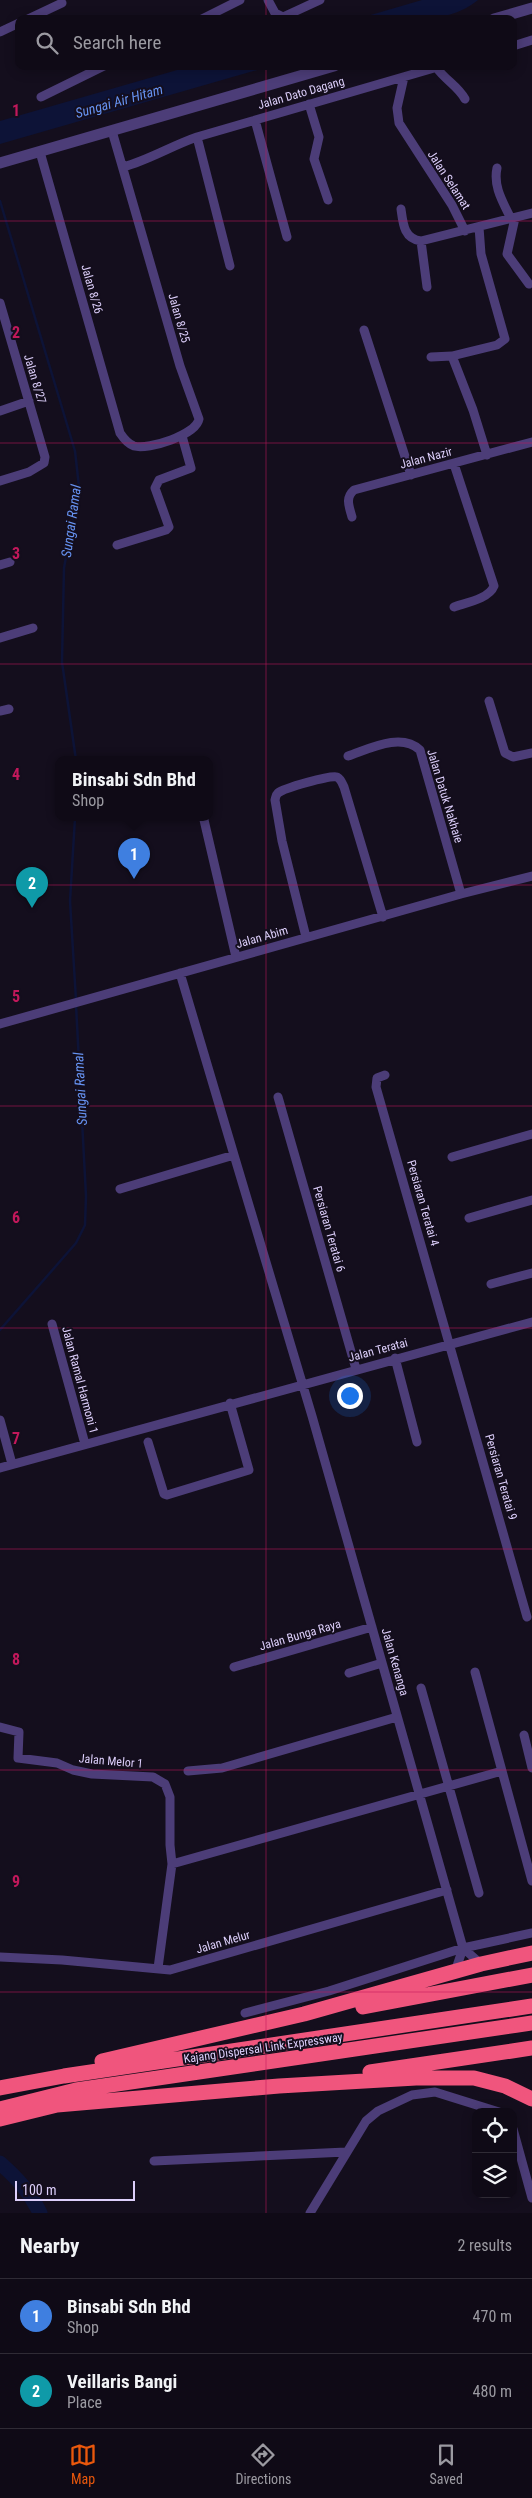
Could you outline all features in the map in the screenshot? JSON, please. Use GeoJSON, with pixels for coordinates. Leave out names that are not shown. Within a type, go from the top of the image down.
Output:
{"type":"FeatureCollection","features":[{"type":"Feature","properties":{"kind":"highway","name":"Kajang Dispersal Link Expressway"},"geometry":{"type":"LineString","coordinates":[[76,2074],[97,2062],[304,2014],[481,1964],[529,1953]]}},
{"type":"Feature","properties":{"kind":"highway"},"geometry":{"type":"LineString","coordinates":[[304,2014],[371,2005],[532,1975]]}},
{"type":"Feature","properties":{"kind":"highway","name":"Kajang Dispersal Link Expressway"},"geometry":{"type":"LineString","coordinates":[[0,2088],[76,2074],[464,2018],[532,2006]]}},
{"type":"Feature","properties":{"kind":"highway","name":"Kajang Dispersal Link Expressway"},"geometry":{"type":"LineString","coordinates":[[0,2109],[76,2090],[461,2035],[532,2023]]}},
{"type":"Feature","properties":{"kind":"highway"},"geometry":{"type":"LineString","coordinates":[[279,2086],[532,2048]]}},
{"type":"Feature","properties":{"kind":"highway"},"geometry":{"type":"LineString","coordinates":[[0,2119],[57,2105],[279,2086],[416,2078],[474,2078],[505,2086],[532,2099]]}},
{"type":"Feature","properties":{"kind":"street"},"geometry":{"type":"LineString","coordinates":[[210,15],[240,0]]}},
{"type":"Feature","properties":{"kind":"street"},"geometry":{"type":"LineString","coordinates":[[268,0],[275,14],[278,15]]}},
{"type":"Feature","properties":{"kind":"street"},"geometry":{"type":"LineString","coordinates":[[287,15],[320,0]]}},
{"type":"Feature","properties":{"kind":"street"},"geometry":{"type":"LineString","coordinates":[[36,15],[62,3]]}},
{"type":"Feature","properties":{"kind":"street"},"geometry":{"type":"LineString","coordinates":[[508,15],[532,8]]}},
{"type":"Feature","properties":{"kind":"street"},"geometry":{"type":"LineString","coordinates":[[0,32],[15,25]]}},
{"type":"Feature","properties":{"kind":"street"},"geometry":{"type":"LineString","coordinates":[[517,45],[532,40]]}},
{"type":"Feature","properties":{"kind":"street"},"geometry":{"type":"LineString","coordinates":[[41,97],[96,70]]}},
{"type":"Feature","properties":{"kind":"street"},"geometry":{"type":"LineString","coordinates":[[0,164],[320,70]]}},
{"type":"Feature","properties":{"kind":"street","name":"Jalan Dato Dagang"},"geometry":{"type":"LineString","coordinates":[[123,167],[142,162],[168,147],[197,137],[428,70]]}},
{"type":"Feature","properties":{"kind":"street"},"geometry":{"type":"LineString","coordinates":[[440,70],[442,75],[459,89],[465,99]]}},
{"type":"Feature","properties":{"kind":"street","name":"Jalan Selamat"},"geometry":{"type":"LineString","coordinates":[[404,77],[397,108],[399,123],[452,205],[465,231]]}},
{"type":"Feature","properties":{"kind":"street"},"geometry":{"type":"LineString","coordinates":[[309,104],[318,137],[314,159],[328,200]]}},
{"type":"Feature","properties":{"kind":"street"},"geometry":{"type":"LineString","coordinates":[[255,120],[287,237]]}},
{"type":"Feature","properties":{"kind":"street","name":"Jalan 8/25"},"geometry":{"type":"LineString","coordinates":[[112,131],[180,366],[198,413],[198,424],[182,436]]}},
{"type":"Feature","properties":{"kind":"street"},"geometry":{"type":"LineString","coordinates":[[197,137],[230,266]]}},
{"type":"Feature","properties":{"kind":"street","name":"Jalan 8/26"},"geometry":{"type":"LineString","coordinates":[[40,152],[120,433],[129,444],[141,447],[182,436]]}},
{"type":"Feature","properties":{"kind":"street"},"geometry":{"type":"LineString","coordinates":[[496,168],[495,179],[498,194],[513,218],[508,254],[528,284]]}},
{"type":"Feature","properties":{"kind":"street"},"geometry":{"type":"LineString","coordinates":[[401,209],[403,225],[408,235],[413,240],[421,241],[532,213]]}},
{"type":"Feature","properties":{"kind":"street"},"geometry":{"type":"LineString","coordinates":[[431,357],[452,356],[497,345],[504,339],[481,254],[479,227]]}},
{"type":"Feature","properties":{"kind":"street"},"geometry":{"type":"LineString","coordinates":[[421,241],[427,287]]}},
{"type":"Feature","properties":{"kind":"street","name":"Jalan 8/27"},"geometry":{"type":"LineString","coordinates":[[0,303],[45,456],[44,463],[29,472],[0,481]]}},
{"type":"Feature","properties":{"kind":"street"},"geometry":{"type":"LineString","coordinates":[[364,330],[411,475]]}},
{"type":"Feature","properties":{"kind":"street"},"geometry":{"type":"LineString","coordinates":[[0,341],[10,338]]}},
{"type":"Feature","properties":{"kind":"street"},"geometry":{"type":"LineString","coordinates":[[452,356],[473,410],[486,455]]}},
{"type":"Feature","properties":{"kind":"street"},"geometry":{"type":"LineString","coordinates":[[0,411],[29,402]]}},
{"type":"Feature","properties":{"kind":"street"},"geometry":{"type":"LineString","coordinates":[[117,545],[166,530],[169,527],[155,488],[159,480],[191,468],[182,436]]}},
{"type":"Feature","properties":{"kind":"street","name":"Jalan Nazir"},"geometry":{"type":"LineString","coordinates":[[352,517],[348,502],[350,494],[354,490],[532,442]]}},
{"type":"Feature","properties":{"kind":"street"},"geometry":{"type":"LineString","coordinates":[[454,464],[494,586],[492,590],[483,596],[454,607]]}},
{"type":"Feature","properties":{"kind":"street"},"geometry":{"type":"LineString","coordinates":[[0,566],[10,562]]}},
{"type":"Feature","properties":{"kind":"street"},"geometry":{"type":"LineString","coordinates":[[0,638],[32,628]]}},
{"type":"Feature","properties":{"kind":"street"},"geometry":{"type":"LineString","coordinates":[[489,701],[505,753],[513,757],[532,753]]}},
{"type":"Feature","properties":{"kind":"street","name":"Jalan Datuk Nakhaie"},"geometry":{"type":"LineString","coordinates":[[348,756],[390,743],[406,741],[420,750],[461,894]]}},
{"type":"Feature","properties":{"kind":"street"},"geometry":{"type":"LineString","coordinates":[[306,937],[282,841],[275,800],[282,790],[324,778],[336,777],[340,779],[344,787],[383,916]]}},
{"type":"Feature","properties":{"kind":"street"},"geometry":{"type":"LineString","coordinates":[[204,821],[236,957]]}},
{"type":"Feature","properties":{"kind":"street","name":"Jalan Abim"},"geometry":{"type":"LineString","coordinates":[[0,1024],[306,937],[532,876]]}},
{"type":"Feature","properties":{"kind":"street","name":"Jalan Kenanga"},"geometry":{"type":"LineString","coordinates":[[180,974],[302,1383],[463,1948]]}},
{"type":"Feature","properties":{"kind":"street","name":"Persiaran Teratai 4"},"geometry":{"type":"LineString","coordinates":[[385,1075],[377,1078],[376,1087],[450,1343]]}},
{"type":"Feature","properties":{"kind":"street","name":"Persiaran Teratai 6"},"geometry":{"type":"LineString","coordinates":[[278,1096],[356,1369]]}},
{"type":"Feature","properties":{"kind":"street"},"geometry":{"type":"LineString","coordinates":[[452,1157],[532,1134]]}},
{"type":"Feature","properties":{"kind":"street"},"geometry":{"type":"LineString","coordinates":[[120,1189],[234,1155]]}},
{"type":"Feature","properties":{"kind":"street"},"geometry":{"type":"LineString","coordinates":[[469,1218],[532,1200]]}},
{"type":"Feature","properties":{"kind":"street"},"geometry":{"type":"LineString","coordinates":[[491,1284],[532,1273]]}},
{"type":"Feature","properties":{"kind":"street","name":"Jalan Teratai"},"geometry":{"type":"LineString","coordinates":[[0,1468],[302,1383],[532,1322]]}},
{"type":"Feature","properties":{"kind":"street","name":"Jalan Ramal Harmoni 1"},"geometry":{"type":"LineString","coordinates":[[52,1324],[84,1444]]}},
{"type":"Feature","properties":{"kind":"street","name":"Persiaran Teratai 9"},"geometry":{"type":"LineString","coordinates":[[450,1343],[527,1618]]}},
{"type":"Feature","properties":{"kind":"street"},"geometry":{"type":"LineString","coordinates":[[395,1358],[417,1442]]}},
{"type":"Feature","properties":{"kind":"street"},"geometry":{"type":"LineString","coordinates":[[148,1442],[164,1494],[167,1495],[249,1470],[230,1403]]}},
{"type":"Feature","properties":{"kind":"street"},"geometry":{"type":"LineString","coordinates":[[0,1420],[12,1464]]}},
{"type":"Feature","properties":{"kind":"street","name":"Jalan Bunga Raya"},"geometry":{"type":"LineString","coordinates":[[234,1667],[372,1627]]}},
{"type":"Feature","properties":{"kind":"street"},"geometry":{"type":"LineString","coordinates":[[349,1673],[382,1663]]}},
{"type":"Feature","properties":{"kind":"street"},"geometry":{"type":"LineString","coordinates":[[475,1672],[532,1881]]}},
{"type":"Feature","properties":{"kind":"street"},"geometry":{"type":"LineString","coordinates":[[421,1688],[479,1892]]}},
{"type":"Feature","properties":{"kind":"street"},"geometry":{"type":"LineString","coordinates":[[188,1771],[222,1768],[397,1717]]}},
{"type":"Feature","properties":{"kind":"street","name":"Jalan Melor 1"},"geometry":{"type":"LineString","coordinates":[[0,1727],[19,1732],[18,1758],[57,1763],[73,1770],[92,1774],[143,1776],[162,1781],[170,1797],[172,1864],[158,1968]]}},
{"type":"Feature","properties":{"kind":"street"},"geometry":{"type":"LineString","coordinates":[[524,1735],[532,1768]]}},
{"type":"Feature","properties":{"kind":"street"},"geometry":{"type":"LineString","coordinates":[[172,1864],[502,1771]]}},
{"type":"Feature","properties":{"kind":"street","name":"Jalan Melur"},"geometry":{"type":"LineString","coordinates":[[0,1957],[62,1960],[170,1970],[447,1890]]}},
{"type":"Feature","properties":{"kind":"street"},"geometry":{"type":"LineString","coordinates":[[245,2013],[329,1991],[463,1948],[532,1932]]}},
{"type":"Feature","properties":{"kind":"street"},"geometry":{"type":"LineString","coordinates":[[463,1948],[481,1964]]}},
{"type":"Feature","properties":{"kind":"street"},"geometry":{"type":"LineString","coordinates":[[454,1972],[463,1948]]}},
{"type":"Feature","properties":{"kind":"street"},"geometry":{"type":"LineString","coordinates":[[310,2213],[366,2121],[378,2111],[412,2095],[435,2092],[486,2108]]}},
{"type":"Feature","properties":{"kind":"street"},"geometry":{"type":"LineString","coordinates":[[517,2144],[532,2198]]}},
{"type":"Feature","properties":{"kind":"street"},"geometry":{"type":"LineString","coordinates":[[154,2161],[346,2152]]}},
{"type":"Feature","properties":{"kind":"water"},"geometry":{"type":"Polygon","coordinates":[[[422,0],[478,0],[465,9],[447,15],[371,15],[422,0]]]}},
{"type":"Feature","properties":{"kind":"water","name":"Sungai Air Hitam"},"geometry":{"type":"Polygon","coordinates":[[[177,70],[257,70],[0,144],[0,121],[177,70]]]}},
{"type":"Feature","properties":{"kind":"waterway","name":"Sungai Ramal"},"geometry":{"type":"LineString","coordinates":[[0,201],[75,451],[79,487],[64,568],[62,662],[75,756]]}},
{"type":"Feature","properties":{"kind":"waterway","name":"Sungai Ramal"},"geometry":{"type":"LineString","coordinates":[[75,821],[70,901],[76,1000]]}},
{"type":"Feature","properties":{"kind":"waterway","name":"Sungai Ramal"},"geometry":{"type":"LineString","coordinates":[[0,1330],[76,1243],[85,1225],[86,1196],[76,1005]]}},
{"type":"Feature","properties":{"kind":"waterway"},"geometry":{"type":"LineString","coordinates":[[0,2163],[23,2186],[40,2213]]}},
{"type":"Feature","properties":{"kind":"place","name":"Binsabi Sdn Bhd"},"geometry":{"type":"Point","coordinates":[134,879]}},
{"type":"Feature","properties":{"kind":"place","name":"Veillaris Bangi"},"geometry":{"type":"Point","coordinates":[32,908]}}]}
